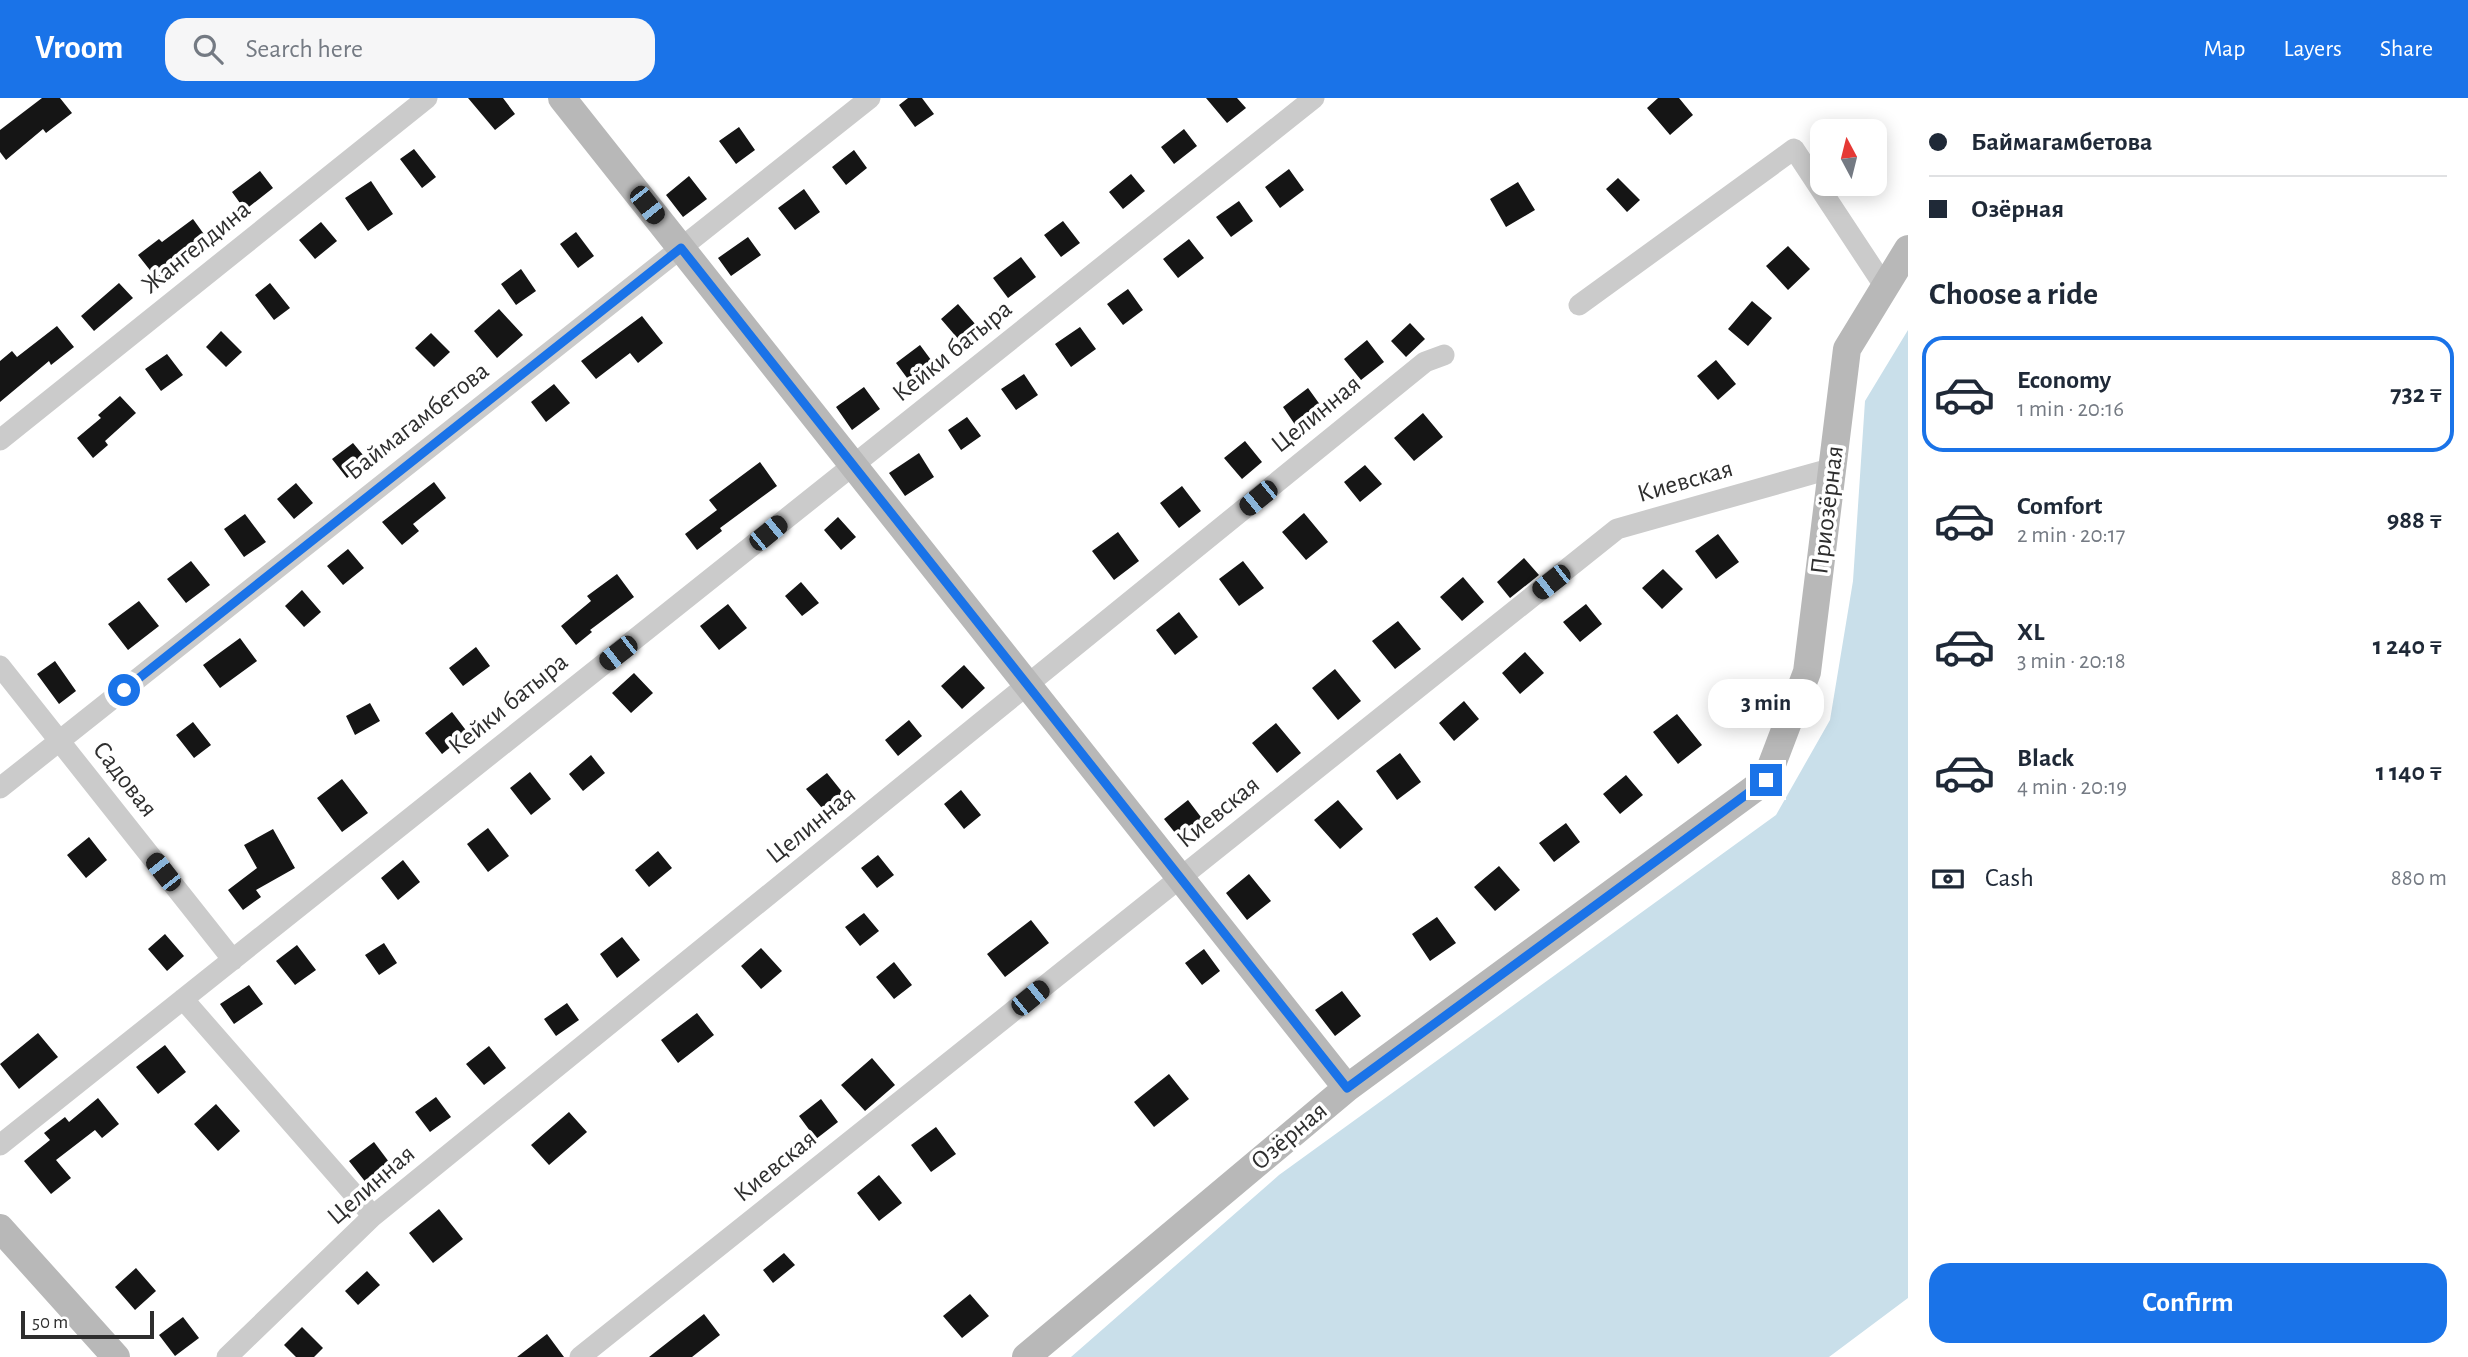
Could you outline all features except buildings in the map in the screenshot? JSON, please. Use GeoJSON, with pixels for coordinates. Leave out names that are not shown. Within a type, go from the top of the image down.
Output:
{"type":"FeatureCollection","features":[{"type":"Feature","properties":{"kind":"street","name":"Жангелдина"},"geometry":{"type":"LineString","coordinates":[[0,440],[427,98]]}},
{"type":"Feature","properties":{"kind":"street"},"geometry":{"type":"LineString","coordinates":[[562,98],[1347,1088]]}},
{"type":"Feature","properties":{"kind":"street","name":"Баймагамбетова"},"geometry":{"type":"LineString","coordinates":[[0,788],[870,98]]}},
{"type":"Feature","properties":{"kind":"street","name":"Кейки батыра"},"geometry":{"type":"LineString","coordinates":[[0,1145],[1314,98]]}},
{"type":"Feature","properties":{"kind":"street"},"geometry":{"type":"LineString","coordinates":[[1579,305],[1794,149],[1885,287]]}},
{"type":"Feature","properties":{"kind":"street","name":"Приозёрная"},"geometry":{"type":"LineString","coordinates":[[1766,780],[1807,672],[1847,349],[1908,249]]}},
{"type":"Feature","properties":{"kind":"street","name":"Целинная"},"geometry":{"type":"LineString","coordinates":[[227,1357],[373,1216],[1425,362],[1444,355]]}},
{"type":"Feature","properties":{"kind":"street","name":"Киевская"},"geometry":{"type":"LineString","coordinates":[[580,1357],[1617,529],[1833,468]]}},
{"type":"Feature","properties":{"kind":"street","name":"Садовая"},"geometry":{"type":"LineString","coordinates":[[0,666],[233,960]]}},
{"type":"Feature","properties":{"kind":"street","name":"Озёрная"},"geometry":{"type":"LineString","coordinates":[[1026,1357],[1347,1088],[1766,780]]}},
{"type":"Feature","properties":{"kind":"street"},"geometry":{"type":"LineString","coordinates":[[183,999],[373,1216]]}},
{"type":"Feature","properties":{"kind":"street"},"geometry":{"type":"LineString","coordinates":[[0,1228],[116,1357]]}},
{"type":"Feature","properties":{"kind":"water"},"geometry":{"type":"Polygon","coordinates":[[[1908,330],[1908,1298],[1829,1357],[1071,1357],[1279,1175],[1776,815],[1830,720],[1853,581],[1865,401],[1908,330]]]}},
{"type":"Feature","properties":{"kind":"route"},"geometry":{"type":"LineString","coordinates":[[124,690],[681,248],[1347,1088],[1766,780]]}}]}
